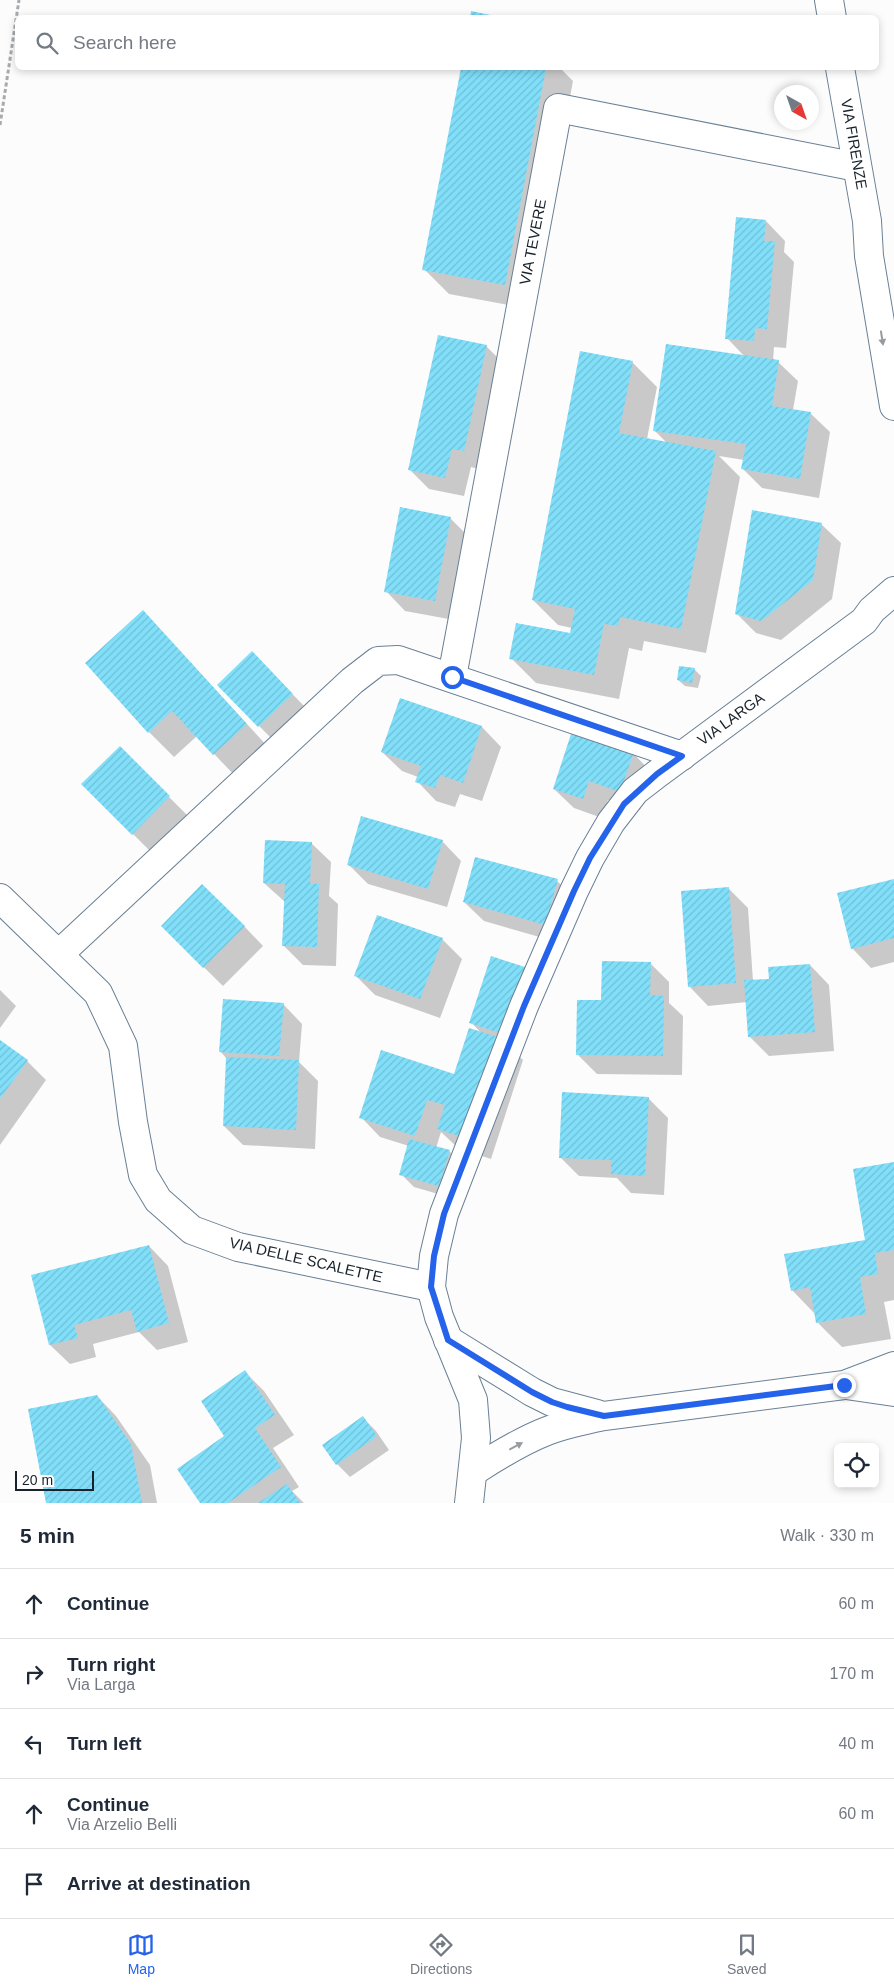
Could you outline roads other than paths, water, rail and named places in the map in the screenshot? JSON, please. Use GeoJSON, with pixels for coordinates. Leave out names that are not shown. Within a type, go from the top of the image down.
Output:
{"type":"FeatureCollection","features":[{"type":"Feature","properties":{"kind":"street"},"geometry":{"type":"LineString","coordinates":[[828,0],[831,15]]}},
{"type":"Feature","properties":{"kind":"street","name":"VIA FIRENZE"},"geometry":{"type":"LineString","coordinates":[[840,70],[867,221],[869,256],[894,406]]}},
{"type":"Feature","properties":{"kind":"street","name":"VIA TEVERE"},"geometry":{"type":"LineString","coordinates":[[452,677],[558,108],[857,167]]}},
{"type":"Feature","properties":{"kind":"street","name":"VIA FIRENZE"},"geometry":{"type":"LineString","coordinates":[[867,221],[880,253],[894,316]]}},
{"type":"Feature","properties":{"kind":"street","name":"VIA LARGA"},"geometry":{"type":"LineString","coordinates":[[469,1503],[476,1438],[473,1400],[448,1340],[431,1287],[434,1256],[448,1205],[524,1006],[574,891],[590,858],[624,804],[657,774],[864,621],[876,606],[894,591]]}},
{"type":"Feature","properties":{"kind":"street","name":"VIA LARGA"},"geometry":{"type":"LineString","coordinates":[[864,621],[894,615]]}},
{"type":"Feature","properties":{"kind":"street"},"geometry":{"type":"LineString","coordinates":[[59,954],[345,688],[378,661],[398,660],[682,756]]}},
{"type":"Feature","properties":{"kind":"street","name":"VIA DELLE SCALETTE"},"geometry":{"type":"LineString","coordinates":[[0,898],[98,993],[122,1046],[143,1175],[158,1200],[192,1230],[238,1247],[431,1287]]}},
{"type":"Feature","properties":{"kind":"street"},"geometry":{"type":"LineString","coordinates":[[448,1340],[532,1392],[552,1402],[604,1416]]}},
{"type":"Feature","properties":{"kind":"street"},"geometry":{"type":"LineString","coordinates":[[474,1470],[516,1445],[546,1431],[604,1416],[844,1385],[894,1366]]}},
{"type":"Feature","properties":{"kind":"street"},"geometry":{"type":"LineString","coordinates":[[844,1385],[894,1392]]}}]}
